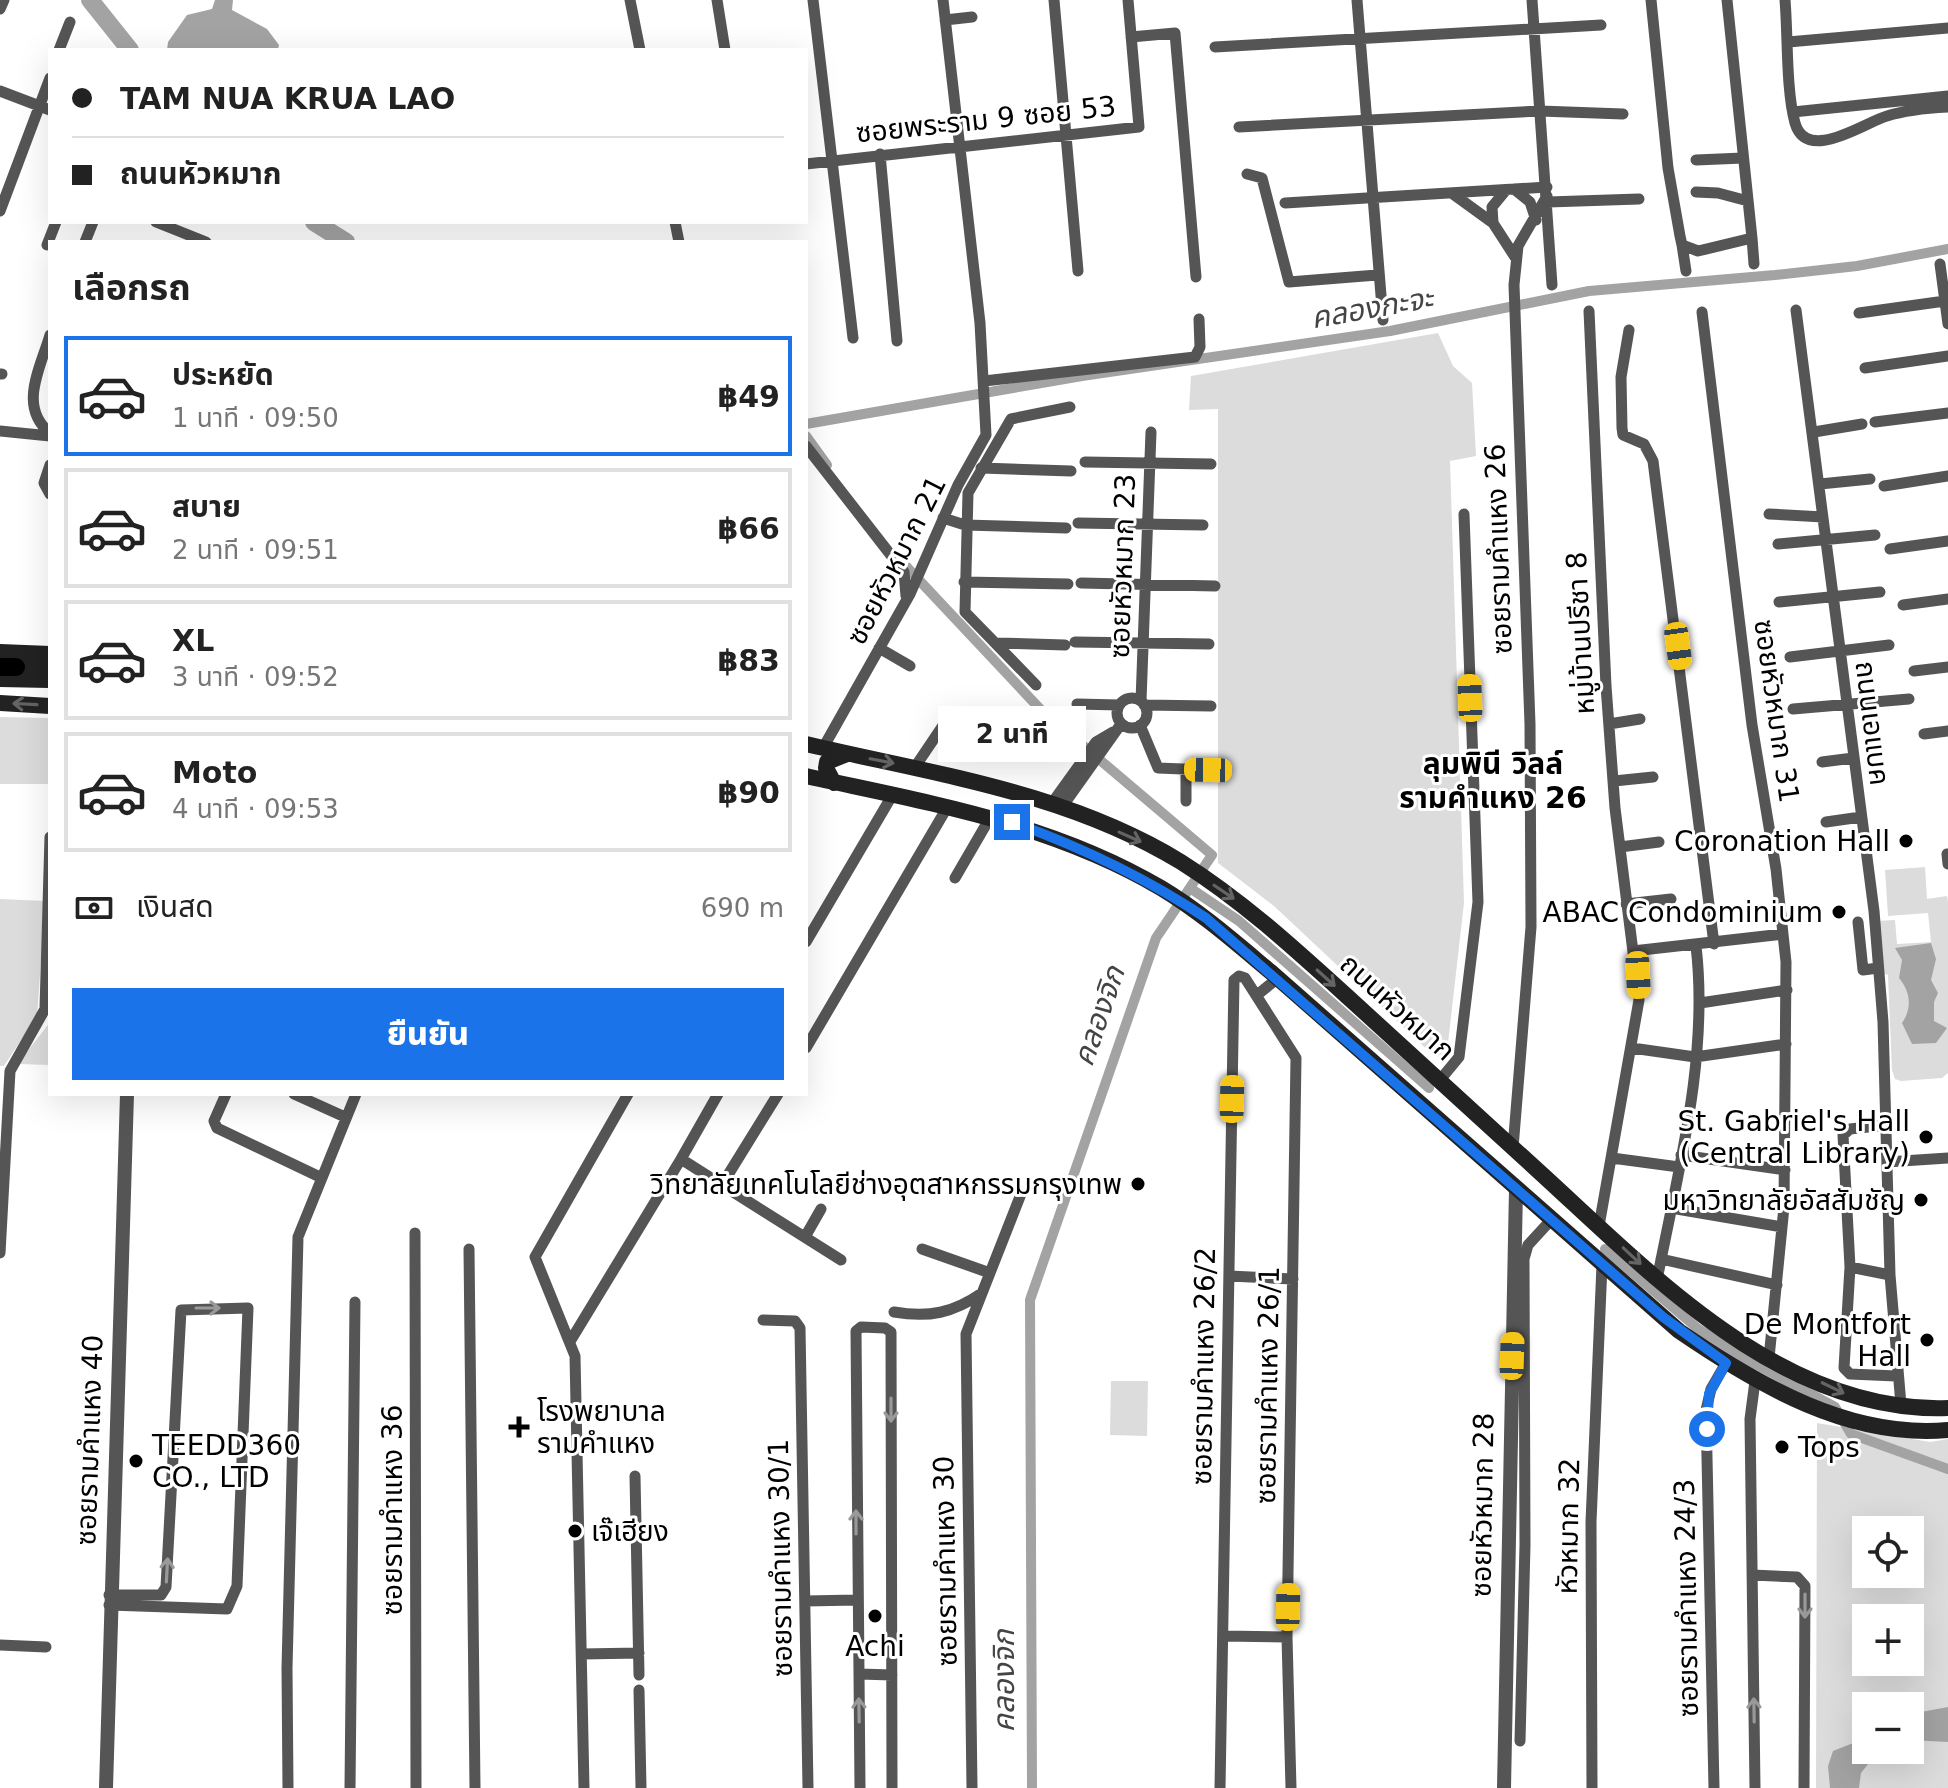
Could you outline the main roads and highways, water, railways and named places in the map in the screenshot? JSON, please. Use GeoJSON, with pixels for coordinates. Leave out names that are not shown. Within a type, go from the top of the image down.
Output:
{"type":"FeatureCollection","features":[{"type":"Feature","properties":{"kind":"main road"},"geometry":{"type":"LineString","coordinates":[[0,652],[48,654]]}},
{"type":"Feature","properties":{"kind":"main road"},"geometry":{"type":"LineString","coordinates":[[8,667],[48,668]]}},
{"type":"Feature","properties":{"kind":"main road"},"geometry":{"type":"LineString","coordinates":[[0,679],[48,680]]}},
{"type":"Feature","properties":{"kind":"main road"},"geometry":{"type":"LineString","coordinates":[[0,703],[48,706]]}},
{"type":"Feature","properties":{"kind":"main road","name":"ถนนหัวหมาก"},"geometry":{"type":"LineString","coordinates":[[808,744],[915,767],[1057,805],[1178,861],[1268,925],[1657,1280],[1732,1337],[1852,1398],[1948,1408]]}},
{"type":"Feature","properties":{"kind":"main road"},"geometry":{"type":"LineString","coordinates":[[834,783],[826,768],[827,762],[847,754]]}},
{"type":"Feature","properties":{"kind":"main road","name":"ถนนหัวหมาก"},"geometry":{"type":"LineString","coordinates":[[808,777],[991,816],[1070,843],[1135,874],[1220,929],[1679,1331],[1755,1381],[1830,1415],[1903,1430],[1948,1430]]}},
{"type":"Feature","properties":{"kind":"main road"},"geometry":{"type":"LineString","coordinates":[[1471,1149],[1485,1152],[1494,1147],[1496,1138],[1491,1128]]}},
{"type":"Feature","properties":{"kind":"main road"},"geometry":{"type":"LineString","coordinates":[[1534,1205],[1530,1193],[1533,1185],[1542,1181],[1553,1185]]}},
{"type":"Feature","properties":{"kind":"main road"},"geometry":{"type":"LineString","coordinates":[[1855,1420],[1864,1419],[1870,1411],[1862,1399]]}},
{"type":"Feature","properties":{"kind":"main road"},"geometry":{"type":"LineString","coordinates":[[1901,1405],[1896,1417],[1903,1430]]}},
{"type":"Feature","properties":{"kind":"waterway","name":"คลองจิก"},"geometry":{"type":"LineString","coordinates":[[90,0],[128,48]]}},
{"type":"Feature","properties":{"kind":"waterway","name":"คลองจิก"},"geometry":{"type":"LineString","coordinates":[[317,224],[343,240]]}},
{"type":"Feature","properties":{"kind":"waterway","name":"คลองกะจะ"},"geometry":{"type":"LineString","coordinates":[[808,424],[1082,376],[1390,331],[1589,291],[1857,266],[1948,249]]}},
{"type":"Feature","properties":{"kind":"waterway","name":"คลองจิก"},"geometry":{"type":"LineString","coordinates":[[808,439],[827,465]]}},
{"type":"Feature","properties":{"kind":"waterway","name":"คลองจิก"},"geometry":{"type":"LineString","coordinates":[[903,563],[1041,710],[1212,855],[1156,938],[1030,1300],[1032,1788]]}},
{"type":"Feature","properties":{"kind":"waterway"},"geometry":{"type":"LineString","coordinates":[[1190,888],[1239,921],[1429,1088]]}},
{"type":"Feature","properties":{"kind":"waterway"},"geometry":{"type":"LineString","coordinates":[[1605,1249],[1697,1328],[1748,1360],[1835,1407],[1851,1434],[1948,1469]]}},
{"type":"Feature","properties":{"kind":"place","name":"Coronation Hall"},"geometry":{"type":"Point","coordinates":[1906,841]}},
{"type":"Feature","properties":{"kind":"place","name":"ABAC Condominium"},"geometry":{"type":"Point","coordinates":[1839,912]}},
{"type":"Feature","properties":{"kind":"place","name":"St. Gabriel's Hall (Central Library)"},"geometry":{"type":"Point","coordinates":[1926,1137]}},
{"type":"Feature","properties":{"kind":"place","name":"วิทยาลัยเทคโนโลยีช่างอุตสาหกรรมกรุงเทพ"},"geometry":{"type":"Point","coordinates":[1138,1184]}},
{"type":"Feature","properties":{"kind":"place","name":"มหาวิทยาลัยอัสสัมชัญ"},"geometry":{"type":"Point","coordinates":[1921,1200]}},
{"type":"Feature","properties":{"kind":"place","name":"De Montfort Hall"},"geometry":{"type":"Point","coordinates":[1927,1340]}},
{"type":"Feature","properties":{"kind":"place","name":"โรงพยาบาล รามคำแหง"},"geometry":{"type":"Point","coordinates":[519,1427]}},
{"type":"Feature","properties":{"kind":"place","name":"Tops"},"geometry":{"type":"Point","coordinates":[1782,1447]}},
{"type":"Feature","properties":{"kind":"place","name":"TEEDD360 CO., LTD"},"geometry":{"type":"Point","coordinates":[136,1461]}},
{"type":"Feature","properties":{"kind":"place","name":"เจ๊เฮียง"},"geometry":{"type":"Point","coordinates":[575,1531]}},
{"type":"Feature","properties":{"kind":"place","name":"Achi"},"geometry":{"type":"Point","coordinates":[875,1616]}},
{"type":"Feature","properties":{"kind":"district","name":"ลุมพินี วิลล์ รามคำแหง 26"},"geometry":{"type":"Point","coordinates":[1493,781]}}]}
